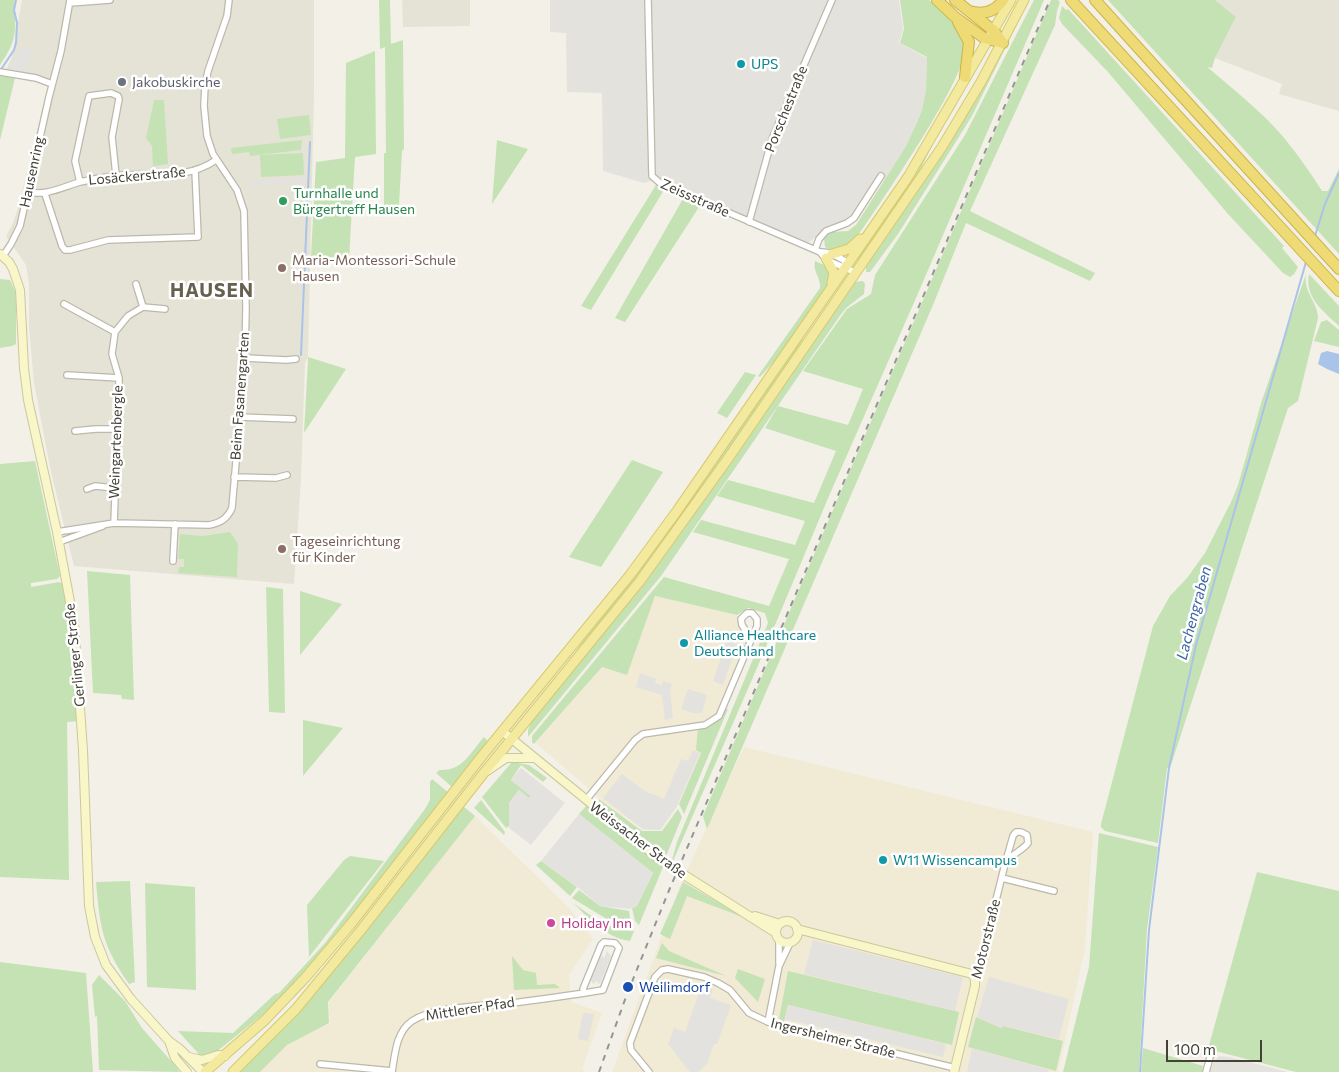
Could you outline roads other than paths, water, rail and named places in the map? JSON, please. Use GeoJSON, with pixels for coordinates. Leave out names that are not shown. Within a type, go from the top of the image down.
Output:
{"type":"FeatureCollection","features":[{"type":"Feature","properties":{"kind":"highway"},"geometry":{"type":"LineString","coordinates":[[937,0],[955,17],[987,40],[1003,43]]}},
{"type":"Feature","properties":{"kind":"highway"},"geometry":{"type":"LineString","coordinates":[[954,0],[994,30],[1003,43]]}},
{"type":"Feature","properties":{"kind":"highway"},"geometry":{"type":"LineString","coordinates":[[967,11],[978,14],[988,12],[996,8],[1003,0]]}},
{"type":"Feature","properties":{"kind":"highway"},"geometry":{"type":"LineString","coordinates":[[1095,0],[1339,268]]}},
{"type":"Feature","properties":{"kind":"highway"},"geometry":{"type":"LineString","coordinates":[[1067,1],[1078,15],[1086,16],[1339,291]]}},
{"type":"Feature","properties":{"kind":"highway"},"geometry":{"type":"LineString","coordinates":[[955,17],[969,42],[965,77]]}},
{"type":"Feature","properties":{"kind":"main road"},"geometry":{"type":"LineString","coordinates":[[204,1072],[274,1012],[311,972],[649,549],[916,163],[1011,0]]}},
{"type":"Feature","properties":{"kind":"main road"},"geometry":{"type":"LineString","coordinates":[[234,1072],[296,1009],[361,930],[483,774],[595,638],[663,550],[942,147],[1003,43],[1024,0]]}},
{"type":"Feature","properties":{"kind":"main road"},"geometry":{"type":"LineString","coordinates":[[831,287],[834,273],[823,253],[849,249],[860,238],[865,237]]}},
{"type":"Feature","properties":{"kind":"main road","name":"Gerlinger Straße"},"geometry":{"type":"LineString","coordinates":[[1,255],[13,269],[20,290],[24,368],[28,400],[57,532],[77,645],[91,921],[106,965],[118,983],[169,1041],[204,1072]]}},
{"type":"Feature","properties":{"kind":"main road","name":"Weissacher Straße"},"geometry":{"type":"LineString","coordinates":[[502,731],[534,758],[555,772],[586,800],[659,859],[746,914],[778,937]]}},
{"type":"Feature","properties":{"kind":"main road"},"geometry":{"type":"LineString","coordinates":[[483,774],[506,758],[534,758]]}},
{"type":"Feature","properties":{"kind":"main road","name":"Weissacher Straße"},"geometry":{"type":"LineString","coordinates":[[746,914],[780,924]]}},
{"type":"Feature","properties":{"kind":"main road"},"geometry":{"type":"LineString","coordinates":[[794,937],[795,925],[789,922],[780,924],[778,937],[783,943],[794,937],[822,937],[970,973],[974,976]]}},
{"type":"Feature","properties":{"kind":"main road","name":"Motorstraße"},"geometry":{"type":"LineString","coordinates":[[954,1070],[975,986],[974,976]]}},
{"type":"Feature","properties":{"kind":"main road","name":"Gerlinger Straße"},"geometry":{"type":"LineString","coordinates":[[169,1041],[175,1058],[187,1072]]}},
{"type":"Feature","properties":{"kind":"main road"},"geometry":{"type":"LineString","coordinates":[[187,1056],[207,1060],[218,1055],[224,1056]]}},
{"type":"Feature","properties":{"kind":"street","name":"Hausenring"},"geometry":{"type":"LineString","coordinates":[[1,255],[11,244],[18,231],[61,51],[70,2],[110,0]]}},
{"type":"Feature","properties":{"kind":"street"},"geometry":{"type":"LineString","coordinates":[[216,160],[207,136],[204,106],[205,85],[212,56],[227,16],[229,0]]}},
{"type":"Feature","properties":{"kind":"street","name":"Zeissstraße"},"geometry":{"type":"LineString","coordinates":[[648,0],[652,176],[660,184],[823,253],[841,267],[856,273]]}},
{"type":"Feature","properties":{"kind":"street","name":"Porschestraße"},"geometry":{"type":"LineString","coordinates":[[749,222],[772,139],[832,0]]}},
{"type":"Feature","properties":{"kind":"street"},"geometry":{"type":"LineString","coordinates":[[2,72],[36,78],[52,84]]}},
{"type":"Feature","properties":{"kind":"street"},"geometry":{"type":"LineString","coordinates":[[80,182],[75,161],[89,96],[111,93],[118,96],[112,138],[116,175]]}},
{"type":"Feature","properties":{"kind":"street","name":"Losäckerstraße"},"geometry":{"type":"LineString","coordinates":[[28,192],[45,194],[80,182],[116,175],[175,174],[208,166],[216,160]]}},
{"type":"Feature","properties":{"kind":"street","name":"Beim Fasanengarten"},"geometry":{"type":"LineString","coordinates":[[57,532],[114,523],[209,525],[221,522],[232,508],[245,358],[244,211],[237,190],[216,160]]}},
{"type":"Feature","properties":{"kind":"street"},"geometry":{"type":"LineString","coordinates":[[45,194],[65,250],[108,240],[198,237],[195,170]]}},
{"type":"Feature","properties":{"kind":"street"},"geometry":{"type":"LineString","coordinates":[[823,253],[819,240],[826,231],[847,224],[854,218],[881,176]]}},
{"type":"Feature","properties":{"kind":"street"},"geometry":{"type":"LineString","coordinates":[[136,284],[143,308]]}},
{"type":"Feature","properties":{"kind":"street"},"geometry":{"type":"LineString","coordinates":[[64,304],[115,332],[128,316],[143,308],[165,309]]}},
{"type":"Feature","properties":{"kind":"street","name":"Weingartenbergle"},"geometry":{"type":"LineString","coordinates":[[114,523],[119,378],[112,354],[115,332]]}},
{"type":"Feature","properties":{"kind":"street"},"geometry":{"type":"LineString","coordinates":[[245,358],[296,359]]}},
{"type":"Feature","properties":{"kind":"street"},"geometry":{"type":"LineString","coordinates":[[67,375],[119,378]]}},
{"type":"Feature","properties":{"kind":"street"},"geometry":{"type":"LineString","coordinates":[[239,417],[293,419]]}},
{"type":"Feature","properties":{"kind":"street"},"geometry":{"type":"LineString","coordinates":[[75,431],[116,430]]}},
{"type":"Feature","properties":{"kind":"street"},"geometry":{"type":"LineString","coordinates":[[234,477],[276,478],[287,475]]}},
{"type":"Feature","properties":{"kind":"street"},"geometry":{"type":"LineString","coordinates":[[87,489],[95,486],[115,488]]}},
{"type":"Feature","properties":{"kind":"street","name":"Beim Fasanengarten"},"geometry":{"type":"LineString","coordinates":[[59,542],[107,524]]}},
{"type":"Feature","properties":{"kind":"street"},"geometry":{"type":"LineString","coordinates":[[173,561],[175,524]]}},
{"type":"Feature","properties":{"kind":"street"},"geometry":{"type":"LineString","coordinates":[[586,800],[635,740],[643,734],[705,725],[719,716],[751,639]]}},
{"type":"Feature","properties":{"kind":"street","name":"Motorstraße"},"geometry":{"type":"LineString","coordinates":[[974,976],[979,968],[1005,864],[1013,836],[1018,832],[1024,833],[1028,838],[1027,844],[1012,855],[1005,864]]}},
{"type":"Feature","properties":{"kind":"street"},"geometry":{"type":"LineString","coordinates":[[1002,878],[1054,891]]}},
{"type":"Feature","properties":{"kind":"street"},"geometry":{"type":"LineString","coordinates":[[768,1022],[779,966],[778,937]]}},
{"type":"Feature","properties":{"kind":"street"},"geometry":{"type":"LineString","coordinates":[[779,966],[794,937]]}},
{"type":"Feature","properties":{"kind":"street","name":"Mittlerer Pfad"},"geometry":{"type":"LineString","coordinates":[[320,1064],[392,1071],[396,1047],[401,1033],[411,1021],[424,1014],[467,1007],[584,993],[603,990],[619,948],[616,943],[604,942],[601,945],[583,989],[584,993]]}},
{"type":"Feature","properties":{"kind":"street","name":"Ingersheimer Straße"},"geometry":{"type":"LineString","coordinates":[[649,1072],[631,1050],[630,1043],[655,977],[662,970],[668,969],[704,977],[718,983],[730,990],[749,1013],[768,1022],[954,1070]]}},
{"type":"Feature","properties":{"kind":"street"},"geometry":{"type":"LineString","coordinates":[[1206,1072],[1212,1050]]}},
{"type":"Feature","properties":{"kind":"water"},"geometry":{"type":"Polygon","coordinates":[[[1327,351],[1339,354],[1339,374],[1318,364],[1321,353],[1327,351]]]}},
{"type":"Feature","properties":{"kind":"waterway"},"geometry":{"type":"LineString","coordinates":[[0,71],[14,50],[16,43],[17,23],[14,10],[16,0]]}},
{"type":"Feature","properties":{"kind":"waterway"},"geometry":{"type":"LineString","coordinates":[[301,355],[310,142]]}},
{"type":"Feature","properties":{"kind":"waterway","name":"Lachengraben"},"geometry":{"type":"LineString","coordinates":[[1315,236],[1325,204],[1339,173]]}},
{"type":"Feature","properties":{"kind":"waterway","name":"Lachengraben"},"geometry":{"type":"LineString","coordinates":[[1140,1072],[1149,930],[1169,768],[1196,645],[1306,262]]}},
{"type":"Feature","properties":{"kind":"railway"},"geometry":{"type":"LineString","coordinates":[[599,1072],[627,994],[670,888],[1050,0]]}},
{"type":"Feature","properties":{"kind":"place","name":"UPS"},"geometry":{"type":"Point","coordinates":[741,64]}},
{"type":"Feature","properties":{"kind":"place","name":"Jakobuskirche"},"geometry":{"type":"Point","coordinates":[122,82]}},
{"type":"Feature","properties":{"kind":"place","name":"Turnhalle und Bürgertreff Hausen"},"geometry":{"type":"Point","coordinates":[283,201]}},
{"type":"Feature","properties":{"kind":"place","name":"Maria-Montessori-Schule Hausen"},"geometry":{"type":"Point","coordinates":[282,268]}},
{"type":"Feature","properties":{"kind":"place","name":"Tageseinrichtung für Kinder"},"geometry":{"type":"Point","coordinates":[282,549]}},
{"type":"Feature","properties":{"kind":"place","name":"Alliance Healthcare Deutschland"},"geometry":{"type":"Point","coordinates":[684,643]}},
{"type":"Feature","properties":{"kind":"place","name":"W11 Wissencampus"},"geometry":{"type":"Point","coordinates":[883,860]}},
{"type":"Feature","properties":{"kind":"place","name":"Holiday Inn"},"geometry":{"type":"Point","coordinates":[551,923]}},
{"type":"Feature","properties":{"kind":"place","name":"Weilimdorf"},"geometry":{"type":"Point","coordinates":[628,987]}},
{"type":"Feature","properties":{"kind":"district","name":"HAUSEN"},"geometry":{"type":"Point","coordinates":[212,291]}}]}
